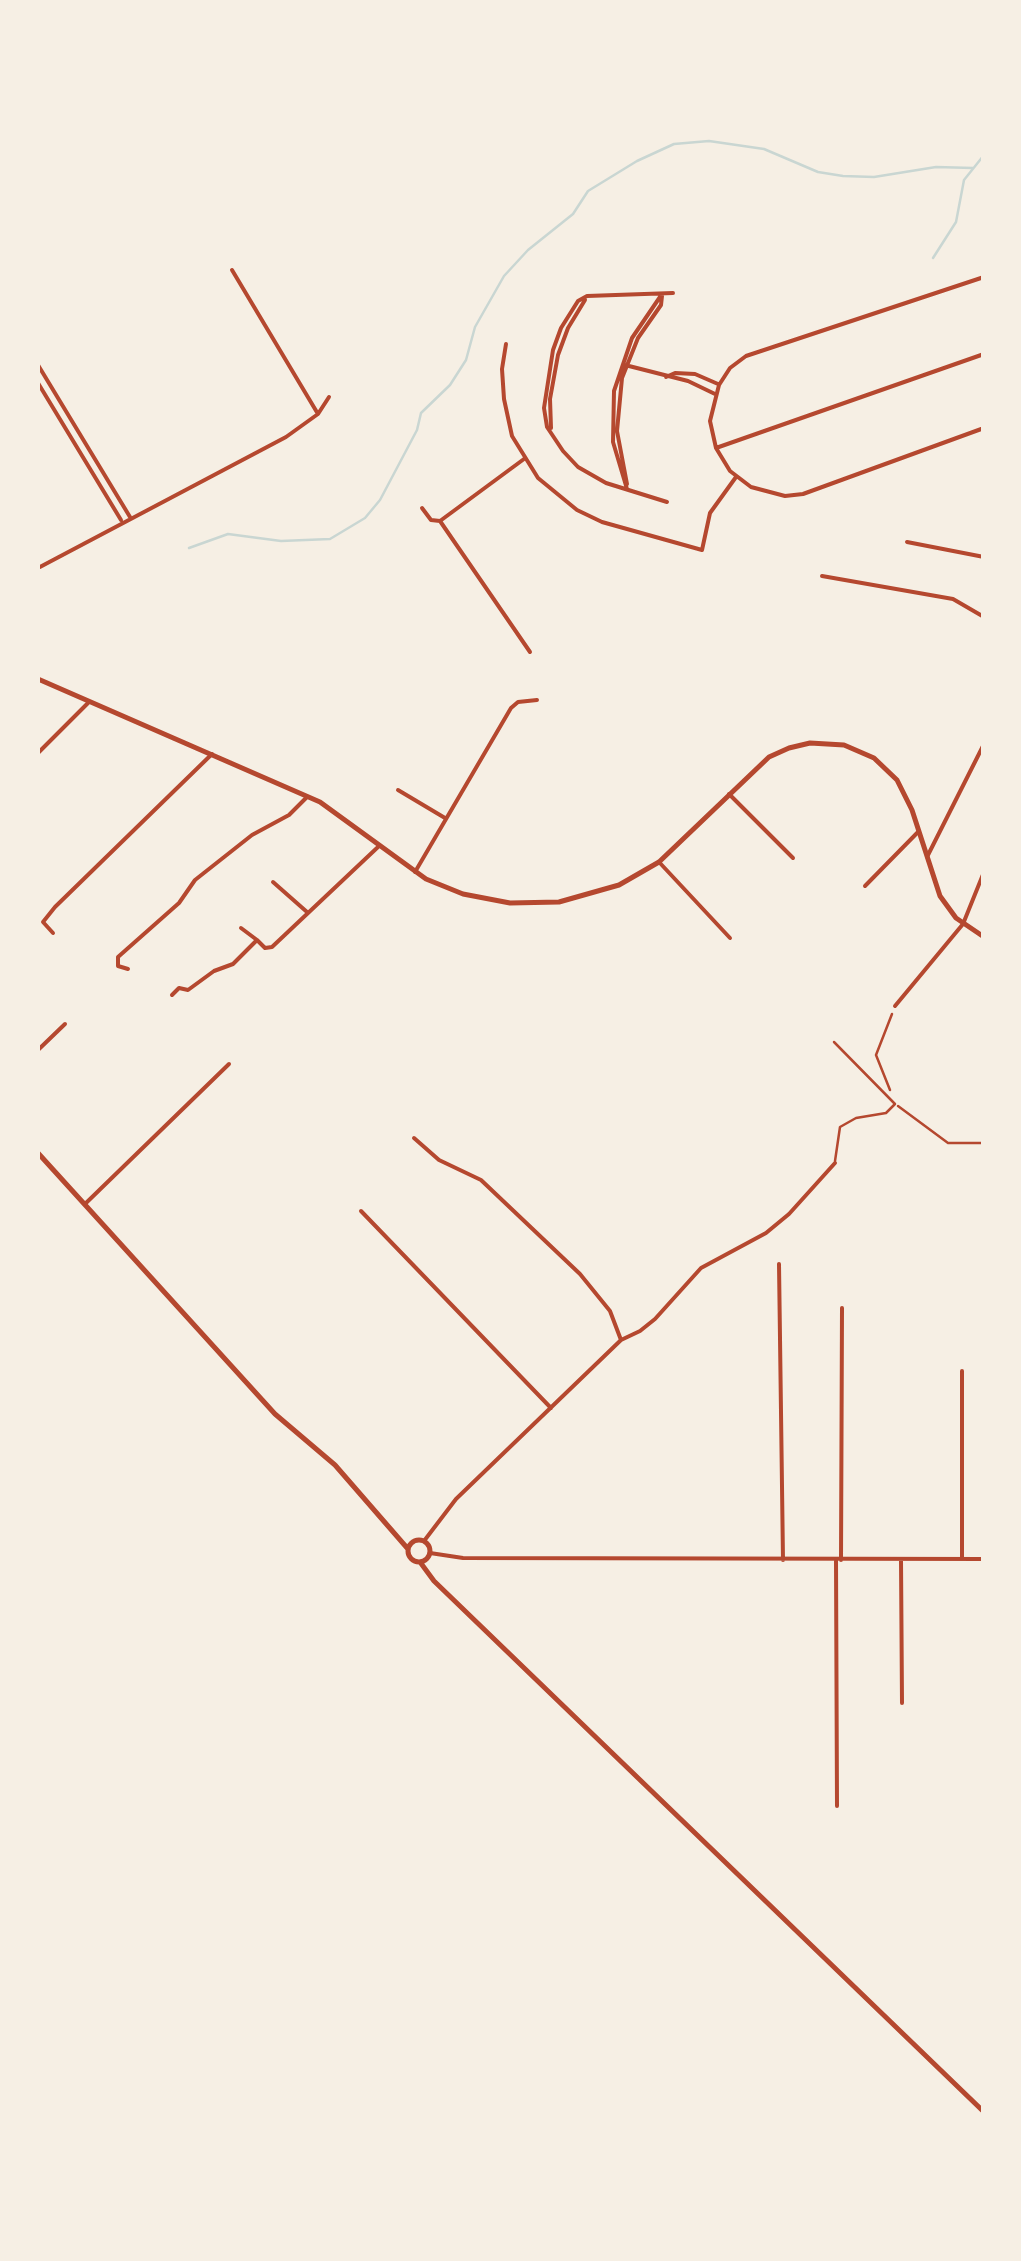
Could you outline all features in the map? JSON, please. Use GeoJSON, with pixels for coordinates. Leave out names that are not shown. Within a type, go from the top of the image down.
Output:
{"type":"FeatureCollection","features":[{"type":"Feature","properties":{"kind":"street"},"geometry":{"type":"LineString","coordinates":[[232,270],[318,414]]}},
{"type":"Feature","properties":{"kind":"street"},"geometry":{"type":"LineString","coordinates":[[984,277],[761,349],[738,362],[719,385],[710,421],[716,448],[736,477],[768,494],[794,496],[984,428]]}},
{"type":"Feature","properties":{"kind":"street"},"geometry":{"type":"LineString","coordinates":[[666,502],[606,483],[578,467],[551,433],[544,408],[553,350],[574,306],[588,296],[674,293]]}},
{"type":"Feature","properties":{"kind":"street"},"geometry":{"type":"LineString","coordinates":[[627,489],[617,430],[624,365],[661,305],[662,294]]}},
{"type":"Feature","properties":{"kind":"street"},"geometry":{"type":"LineString","coordinates":[[506,344],[502,369],[512,436],[524,459],[555,495],[589,516],[702,550],[710,512],[736,477]]}},
{"type":"Feature","properties":{"kind":"street"},"geometry":{"type":"LineString","coordinates":[[716,448],[984,354]]}},
{"type":"Feature","properties":{"kind":"street"},"geometry":{"type":"LineString","coordinates":[[38,365],[130,517]]}},
{"type":"Feature","properties":{"kind":"street"},"geometry":{"type":"LineString","coordinates":[[624,365],[688,381],[715,394]]}},
{"type":"Feature","properties":{"kind":"street"},"geometry":{"type":"LineString","coordinates":[[666,377],[674,373],[695,374],[719,385]]}},
{"type":"Feature","properties":{"kind":"street"},"geometry":{"type":"LineString","coordinates":[[38,383],[122,522]]}},
{"type":"Feature","properties":{"kind":"street"},"geometry":{"type":"LineString","coordinates":[[38,568],[286,437],[318,414],[329,397]]}},
{"type":"Feature","properties":{"kind":"street"},"geometry":{"type":"LineString","coordinates":[[422,508],[431,520],[440,521],[524,459]]}},
{"type":"Feature","properties":{"kind":"street"},"geometry":{"type":"LineString","coordinates":[[440,521],[530,652]]}},
{"type":"Feature","properties":{"kind":"street"},"geometry":{"type":"LineString","coordinates":[[907,542],[984,557]]}},
{"type":"Feature","properties":{"kind":"street"},"geometry":{"type":"LineString","coordinates":[[822,576],[953,599],[984,617]]}},
{"type":"Feature","properties":{"kind":"street"},"geometry":{"type":"LineString","coordinates":[[38,679],[308,796],[438,884],[478,898],[543,904],[605,890],[659,862],[779,752],[810,742],[833,742],[864,752],[903,788],[940,896],[963,924],[984,937]]}},
{"type":"Feature","properties":{"kind":"street"},"geometry":{"type":"LineString","coordinates":[[38,753],[92,700]]}},
{"type":"Feature","properties":{"kind":"street"},"geometry":{"type":"LineString","coordinates":[[415,872],[511,708],[518,702],[537,700]]}},
{"type":"Feature","properties":{"kind":"street"},"geometry":{"type":"LineString","coordinates":[[927,856],[984,744]]}},
{"type":"Feature","properties":{"kind":"street"},"geometry":{"type":"LineString","coordinates":[[54,933],[43,922],[55,906],[212,754]]}},
{"type":"Feature","properties":{"kind":"street"},"geometry":{"type":"LineString","coordinates":[[398,790],[446,818]]}},
{"type":"Feature","properties":{"kind":"street"},"geometry":{"type":"LineString","coordinates":[[729,794],[794,858]]}},
{"type":"Feature","properties":{"kind":"street"},"geometry":{"type":"LineString","coordinates":[[128,970],[118,966],[118,957],[178,903],[196,880],[252,834],[289,815],[308,796]]}},
{"type":"Feature","properties":{"kind":"street"},"geometry":{"type":"LineString","coordinates":[[865,886],[919,831]]}},
{"type":"Feature","properties":{"kind":"street"},"geometry":{"type":"LineString","coordinates":[[240,928],[264,948],[272,947],[378,847]]}},
{"type":"Feature","properties":{"kind":"street"},"geometry":{"type":"LineString","coordinates":[[659,862],[730,938]]}},
{"type":"Feature","properties":{"kind":"street"},"geometry":{"type":"LineString","coordinates":[[896,1006],[963,924],[984,872]]}},
{"type":"Feature","properties":{"kind":"street"},"geometry":{"type":"LineString","coordinates":[[273,882],[308,914]]}},
{"type":"Feature","properties":{"kind":"street"},"geometry":{"type":"LineString","coordinates":[[172,996],[179,988],[188,990],[233,964],[256,940]]}},
{"type":"Feature","properties":{"kind":"street"},"geometry":{"type":"LineString","coordinates":[[38,1050],[64,1024]]}},
{"type":"Feature","properties":{"kind":"street"},"geometry":{"type":"LineString","coordinates":[[86,1203],[229,1064]]}},
{"type":"Feature","properties":{"kind":"street"},"geometry":{"type":"LineString","coordinates":[[414,1138],[439,1160],[482,1180],[580,1274],[610,1310],[621,1340]]}},
{"type":"Feature","properties":{"kind":"street"},"geometry":{"type":"LineString","coordinates":[[38,1152],[275,1414],[335,1466],[408,1548],[410,1558],[420,1562],[434,1581],[984,2112]]}},
{"type":"Feature","properties":{"kind":"street"},"geometry":{"type":"LineString","coordinates":[[424,1542],[456,1500],[621,1340],[654,1319],[700,1268],[766,1233],[835,1164]]}},
{"type":"Feature","properties":{"kind":"street"},"geometry":{"type":"LineString","coordinates":[[361,1211],[551,1408]]}},
{"type":"Feature","properties":{"kind":"street"},"geometry":{"type":"LineString","coordinates":[[779,1264],[782,1560]]}},
{"type":"Feature","properties":{"kind":"street"},"geometry":{"type":"LineString","coordinates":[[837,1806],[842,1308]]}},
{"type":"Feature","properties":{"kind":"street"},"geometry":{"type":"LineString","coordinates":[[962,1371],[962,1559]]}},
{"type":"Feature","properties":{"kind":"street"},"geometry":{"type":"LineString","coordinates":[[408,1548],[414,1541],[424,1542]]}},
{"type":"Feature","properties":{"kind":"street"},"geometry":{"type":"LineString","coordinates":[[424,1542],[430,1553],[449,1558],[984,1559]]}},
{"type":"Feature","properties":{"kind":"street"},"geometry":{"type":"LineString","coordinates":[[420,1562],[430,1553]]}},
{"type":"Feature","properties":{"kind":"street"},"geometry":{"type":"LineString","coordinates":[[901,1560],[902,1703]]}},
{"type":"Feature","properties":{"kind":"lane"},"geometry":{"type":"LineString","coordinates":[[834,1042],[895,1104],[886,1113],[856,1118],[840,1127],[835,1164]]}},
{"type":"Feature","properties":{"kind":"path"},"geometry":{"type":"LineString","coordinates":[[896,1006],[876,1054],[895,1104],[948,1144],[984,1143]]}},
{"type":"Feature","properties":{"kind":"waterway"},"geometry":{"type":"LineString","coordinates":[[189,548],[228,534],[281,541],[330,539],[365,518],[380,500],[417,430],[421,413],[450,385],[466,360],[475,327],[504,276],[528,250],[573,214],[588,191],[637,161],[674,144],[709,141],[764,149],[818,172],[843,176],[874,177],[936,167],[973,168]]}},
{"type":"Feature","properties":{"kind":"waterway"},"geometry":{"type":"LineString","coordinates":[[933,258],[956,222],[964,180],[984,155]]}}]}
